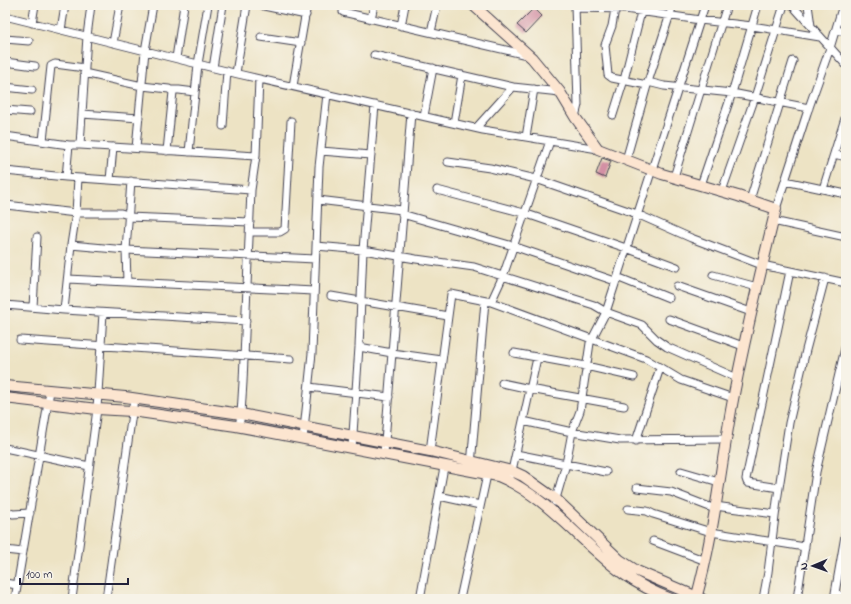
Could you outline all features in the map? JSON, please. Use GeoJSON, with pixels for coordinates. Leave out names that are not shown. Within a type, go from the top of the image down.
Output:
{"type":"FeatureCollection","features":[{"type":"Feature","properties":{"kind":"main road"},"geometry":{"type":"LineString","coordinates":[[5,398],[132,411],[239,427],[384,454],[444,467],[470,466],[512,471],[523,476],[557,500],[620,560],[637,571],[699,598],[743,346],[776,209],[722,191],[674,178],[598,149],[575,117],[560,92],[529,55],[473,5]]}},
{"type":"Feature","properties":{"kind":"main road"},"geometry":{"type":"LineString","coordinates":[[5,386],[97,394],[241,414],[425,450],[470,466],[487,475],[498,476],[524,490],[551,510],[626,576],[671,599]]}},
{"type":"Feature","properties":{"kind":"main road"},"geometry":{"type":"LineString","coordinates":[[200,421],[201,408]]}},
{"type":"Feature","properties":{"kind":"main road"},"geometry":{"type":"LineString","coordinates":[[418,461],[425,450]]}},
{"type":"Feature","properties":{"kind":"street"},"geometry":{"type":"LineString","coordinates":[[5,12],[6,5]]}},
{"type":"Feature","properties":{"kind":"street"},"geometry":{"type":"LineString","coordinates":[[32,23],[35,5]]}},
{"type":"Feature","properties":{"kind":"street"},"geometry":{"type":"LineString","coordinates":[[61,30],[65,5]]}},
{"type":"Feature","properties":{"kind":"street"},"geometry":{"type":"LineString","coordinates":[[80,145],[86,36],[91,5]]}},
{"type":"Feature","properties":{"kind":"street"},"geometry":{"type":"LineString","coordinates":[[113,43],[120,5]]}},
{"type":"Feature","properties":{"kind":"street"},"geometry":{"type":"LineString","coordinates":[[136,148],[145,51],[153,5]]}},
{"type":"Feature","properties":{"kind":"street"},"geometry":{"type":"LineString","coordinates":[[176,58],[184,5]]}},
{"type":"Feature","properties":{"kind":"street"},"geometry":{"type":"LineString","coordinates":[[189,152],[198,64],[208,5]]}},
{"type":"Feature","properties":{"kind":"street"},"geometry":{"type":"LineString","coordinates":[[213,68],[223,5]]}},
{"type":"Feature","properties":{"kind":"street"},"geometry":{"type":"LineString","coordinates":[[236,73],[247,5]]}},
{"type":"Feature","properties":{"kind":"street"},"geometry":{"type":"LineString","coordinates":[[293,86],[307,5]]}},
{"type":"Feature","properties":{"kind":"street"},"geometry":{"type":"LineString","coordinates":[[344,5],[343,12],[529,55]]}},
{"type":"Feature","properties":{"kind":"street"},"geometry":{"type":"LineString","coordinates":[[372,19],[374,5]]}},
{"type":"Feature","properties":{"kind":"street"},"geometry":{"type":"LineString","coordinates":[[401,26],[405,5]]}},
{"type":"Feature","properties":{"kind":"street"},"geometry":{"type":"LineString","coordinates":[[431,32],[437,5]]}},
{"type":"Feature","properties":{"kind":"street"},"geometry":{"type":"LineString","coordinates":[[626,160],[648,83],[673,5]]}},
{"type":"Feature","properties":{"kind":"street"},"geometry":{"type":"LineString","coordinates":[[551,510],[557,500],[572,432],[580,412],[590,343],[606,312],[705,5]]}},
{"type":"Feature","properties":{"kind":"street"},"geometry":{"type":"LineString","coordinates":[[674,178],[727,5]]}},
{"type":"Feature","properties":{"kind":"street"},"geometry":{"type":"LineString","coordinates":[[701,185],[732,93],[758,5]]}},
{"type":"Feature","properties":{"kind":"street"},"geometry":{"type":"LineString","coordinates":[[722,191],[755,97],[784,5]]}},
{"type":"Feature","properties":{"kind":"street"},"geometry":{"type":"LineString","coordinates":[[792,5],[846,65]]}},
{"type":"Feature","properties":{"kind":"street"},"geometry":{"type":"LineString","coordinates":[[808,5],[811,26]]}},
{"type":"Feature","properties":{"kind":"street"},"geometry":{"type":"LineString","coordinates":[[776,209],[843,5]]}},
{"type":"Feature","properties":{"kind":"street"},"geometry":{"type":"LineString","coordinates":[[264,6],[306,15]]}},
{"type":"Feature","properties":{"kind":"street"},"geometry":{"type":"LineString","coordinates":[[575,117],[578,105],[575,7],[644,10],[670,16],[752,26],[820,37]]}},
{"type":"Feature","properties":{"kind":"street"},"geometry":{"type":"LineString","coordinates":[[615,9],[612,26],[605,45],[607,72],[612,78],[664,86],[732,93],[809,108]]}},
{"type":"Feature","properties":{"kind":"street"},"geometry":{"type":"LineString","coordinates":[[613,115],[644,10]]}},
{"type":"Feature","properties":{"kind":"street"},"geometry":{"type":"LineString","coordinates":[[5,16],[259,79],[476,128],[598,149]]}},
{"type":"Feature","properties":{"kind":"street"},"geometry":{"type":"LineString","coordinates":[[836,30],[846,32]]}},
{"type":"Feature","properties":{"kind":"street"},"geometry":{"type":"LineString","coordinates":[[261,37],[301,43]]}},
{"type":"Feature","properties":{"kind":"street"},"geometry":{"type":"LineString","coordinates":[[5,39],[29,42]]}},
{"type":"Feature","properties":{"kind":"street"},"geometry":{"type":"LineString","coordinates":[[374,54],[513,87],[560,92]]}},
{"type":"Feature","properties":{"kind":"street"},"geometry":{"type":"LineString","coordinates":[[750,200],[793,61]]}},
{"type":"Feature","properties":{"kind":"street"},"geometry":{"type":"LineString","coordinates":[[5,62],[35,66]]}},
{"type":"Feature","properties":{"kind":"street"},"geometry":{"type":"LineString","coordinates":[[43,141],[51,66],[55,64],[142,86],[196,92]]}},
{"type":"Feature","properties":{"kind":"street"},"geometry":{"type":"LineString","coordinates":[[424,116],[433,68]]}},
{"type":"Feature","properties":{"kind":"street"},"geometry":{"type":"LineString","coordinates":[[223,126],[227,71]]}},
{"type":"Feature","properties":{"kind":"street"},"geometry":{"type":"LineString","coordinates":[[454,123],[462,75]]}},
{"type":"Feature","properties":{"kind":"street"},"geometry":{"type":"LineString","coordinates":[[239,427],[245,354],[251,190],[256,156],[259,79]]}},
{"type":"Feature","properties":{"kind":"street"},"geometry":{"type":"LineString","coordinates":[[5,87],[32,90]]}},
{"type":"Feature","properties":{"kind":"street"},"geometry":{"type":"LineString","coordinates":[[476,128],[513,87]]}},
{"type":"Feature","properties":{"kind":"street"},"geometry":{"type":"LineString","coordinates":[[526,137],[534,89]]}},
{"type":"Feature","properties":{"kind":"street"},"geometry":{"type":"LineString","coordinates":[[167,150],[173,94],[171,90]]}},
{"type":"Feature","properties":{"kind":"street"},"geometry":{"type":"LineString","coordinates":[[303,439],[312,353],[318,200],[327,94]]}},
{"type":"Feature","properties":{"kind":"street"},"geometry":{"type":"LineString","coordinates":[[352,448],[359,347],[363,250],[375,105]]}},
{"type":"Feature","properties":{"kind":"street"},"geometry":{"type":"LineString","coordinates":[[5,110],[30,112]]}},
{"type":"Feature","properties":{"kind":"street"},"geometry":{"type":"LineString","coordinates":[[384,454],[410,113]]}},
{"type":"Feature","properties":{"kind":"street"},"geometry":{"type":"LineString","coordinates":[[82,114],[139,118]]}},
{"type":"Feature","properties":{"kind":"street"},"geometry":{"type":"LineString","coordinates":[[823,189],[846,114]]}},
{"type":"Feature","properties":{"kind":"street"},"geometry":{"type":"LineString","coordinates":[[250,232],[280,232],[284,229],[291,121]]}},
{"type":"Feature","properties":{"kind":"street"},"geometry":{"type":"LineString","coordinates":[[5,136],[69,145],[256,156]]}},
{"type":"Feature","properties":{"kind":"street"},"geometry":{"type":"LineString","coordinates":[[470,466],[488,301],[503,276],[550,141]]}},
{"type":"Feature","properties":{"kind":"street"},"geometry":{"type":"LineString","coordinates":[[66,177],[69,145]]}},
{"type":"Feature","properties":{"kind":"street"},"geometry":{"type":"LineString","coordinates":[[110,180],[113,147]]}},
{"type":"Feature","properties":{"kind":"street"},"geometry":{"type":"LineString","coordinates":[[321,151],[371,155]]}},
{"type":"Feature","properties":{"kind":"street"},"geometry":{"type":"LineString","coordinates":[[834,154],[846,157]]}},
{"type":"Feature","properties":{"kind":"street"},"geometry":{"type":"LineString","coordinates":[[448,162],[490,168],[536,179],[637,214],[691,238],[762,265],[846,283]]}},
{"type":"Feature","properties":{"kind":"street"},"geometry":{"type":"LineString","coordinates":[[5,171],[78,178],[130,180],[185,186],[251,190]]}},
{"type":"Feature","properties":{"kind":"street"},"geometry":{"type":"LineString","coordinates":[[64,310],[76,212],[78,178]]}},
{"type":"Feature","properties":{"kind":"street"},"geometry":{"type":"LineString","coordinates":[[127,282],[126,250],[130,180]]}},
{"type":"Feature","properties":{"kind":"street"},"geometry":{"type":"LineString","coordinates":[[785,182],[846,194]]}},
{"type":"Feature","properties":{"kind":"street"},"geometry":{"type":"LineString","coordinates":[[437,190],[524,213],[677,267]]}},
{"type":"Feature","properties":{"kind":"street"},"geometry":{"type":"LineString","coordinates":[[318,200],[402,212],[616,279],[669,298]]}},
{"type":"Feature","properties":{"kind":"street"},"geometry":{"type":"LineString","coordinates":[[6,205],[76,212],[121,213],[128,216],[250,222]]}},
{"type":"Feature","properties":{"kind":"street"},"geometry":{"type":"LineString","coordinates":[[773,221],[846,238]]}},
{"type":"Feature","properties":{"kind":"street"},"geometry":{"type":"LineString","coordinates":[[32,307],[37,236]]}},
{"type":"Feature","properties":{"kind":"street"},"geometry":{"type":"LineString","coordinates":[[71,245],[126,250],[315,259]]}},
{"type":"Feature","properties":{"kind":"street"},"geometry":{"type":"LineString","coordinates":[[316,246],[363,250],[474,267],[503,276],[594,305],[606,312],[642,325],[656,340],[667,347],[737,378]]}},
{"type":"Feature","properties":{"kind":"street"},"geometry":{"type":"LineString","coordinates":[[779,488],[747,482],[746,479],[790,271]]}},
{"type":"Feature","properties":{"kind":"street"},"geometry":{"type":"LineString","coordinates":[[713,275],[757,287]]}},
{"type":"Feature","properties":{"kind":"street"},"geometry":{"type":"LineString","coordinates":[[763,599],[789,423],[825,278]]}},
{"type":"Feature","properties":{"kind":"street"},"geometry":{"type":"LineString","coordinates":[[68,279],[314,291]]}},
{"type":"Feature","properties":{"kind":"street"},"geometry":{"type":"LineString","coordinates":[[677,286],[751,312]]}},
{"type":"Feature","properties":{"kind":"street"},"geometry":{"type":"LineString","coordinates":[[425,450],[442,360],[451,294],[488,301],[646,359],[681,380],[733,398]]}},
{"type":"Feature","properties":{"kind":"street"},"geometry":{"type":"LineString","coordinates":[[331,296],[448,316]]}},
{"type":"Feature","properties":{"kind":"street"},"geometry":{"type":"LineString","coordinates":[[5,305],[103,313],[246,321]]}},
{"type":"Feature","properties":{"kind":"street"},"geometry":{"type":"LineString","coordinates":[[72,599],[97,408],[103,313]]}},
{"type":"Feature","properties":{"kind":"street"},"geometry":{"type":"LineString","coordinates":[[669,319],[743,346]]}},
{"type":"Feature","properties":{"kind":"street"},"geometry":{"type":"LineString","coordinates":[[20,340],[292,358]]}},
{"type":"Feature","properties":{"kind":"street"},"geometry":{"type":"LineString","coordinates":[[798,599],[816,472],[846,344]]}},
{"type":"Feature","properties":{"kind":"street"},"geometry":{"type":"LineString","coordinates":[[359,347],[442,360]]}},
{"type":"Feature","properties":{"kind":"street"},"geometry":{"type":"LineString","coordinates":[[514,354],[586,366],[634,377]]}},
{"type":"Feature","properties":{"kind":"street"},"geometry":{"type":"LineString","coordinates":[[508,481],[512,471],[537,358]]}},
{"type":"Feature","properties":{"kind":"street"},"geometry":{"type":"LineString","coordinates":[[636,441],[660,368]]}},
{"type":"Feature","properties":{"kind":"street"},"geometry":{"type":"LineString","coordinates":[[502,383],[624,406]]}},
{"type":"Feature","properties":{"kind":"street"},"geometry":{"type":"LineString","coordinates":[[309,387],[389,397]]}},
{"type":"Feature","properties":{"kind":"street"},"geometry":{"type":"LineString","coordinates":[[15,599],[50,391]]}},
{"type":"Feature","properties":{"kind":"street"},"geometry":{"type":"LineString","coordinates":[[106,599],[134,399]]}},
{"type":"Feature","properties":{"kind":"street"},"geometry":{"type":"LineString","coordinates":[[523,421],[572,432],[620,440],[726,439]]}},
{"type":"Feature","properties":{"kind":"street"},"geometry":{"type":"LineString","coordinates":[[5,448],[89,466]]}},
{"type":"Feature","properties":{"kind":"street"},"geometry":{"type":"LineString","coordinates":[[516,454],[606,472]]}},
{"type":"Feature","properties":{"kind":"street"},"geometry":{"type":"LineString","coordinates":[[420,599],[444,467]]}},
{"type":"Feature","properties":{"kind":"street"},"geometry":{"type":"LineString","coordinates":[[682,471],[719,482]]}},
{"type":"Feature","properties":{"kind":"street"},"geometry":{"type":"LineString","coordinates":[[460,599],[487,475]]}},
{"type":"Feature","properties":{"kind":"street"},"geometry":{"type":"LineString","coordinates":[[637,488],[671,492],[715,508],[776,514]]}},
{"type":"Feature","properties":{"kind":"street"},"geometry":{"type":"LineString","coordinates":[[439,496],[480,505]]}},
{"type":"Feature","properties":{"kind":"street"},"geometry":{"type":"LineString","coordinates":[[628,509],[647,511],[711,532],[805,547]]}},
{"type":"Feature","properties":{"kind":"street"},"geometry":{"type":"LineString","coordinates":[[5,511],[13,514],[30,513]]}},
{"type":"Feature","properties":{"kind":"street"},"geometry":{"type":"LineString","coordinates":[[846,530],[835,593],[846,597]]}},
{"type":"Feature","properties":{"kind":"street"},"geometry":{"type":"LineString","coordinates":[[653,541],[706,561]]}},
{"type":"Feature","properties":{"kind":"street"},"geometry":{"type":"LineString","coordinates":[[5,550],[23,552]]}},
{"type":"Feature","properties":{"kind":"street"},"geometry":{"type":"LineString","coordinates":[[5,583],[17,585]]}},
{"type":"Feature","properties":{"kind":"building"},"geometry":{"type":"Polygon","coordinates":[[[534,8],[542,16],[526,33],[517,25],[534,8]]]}},
{"type":"Feature","properties":{"kind":"building"},"geometry":{"type":"Polygon","coordinates":[[[602,158],[611,161],[605,178],[596,174],[602,158]]]}}]}
